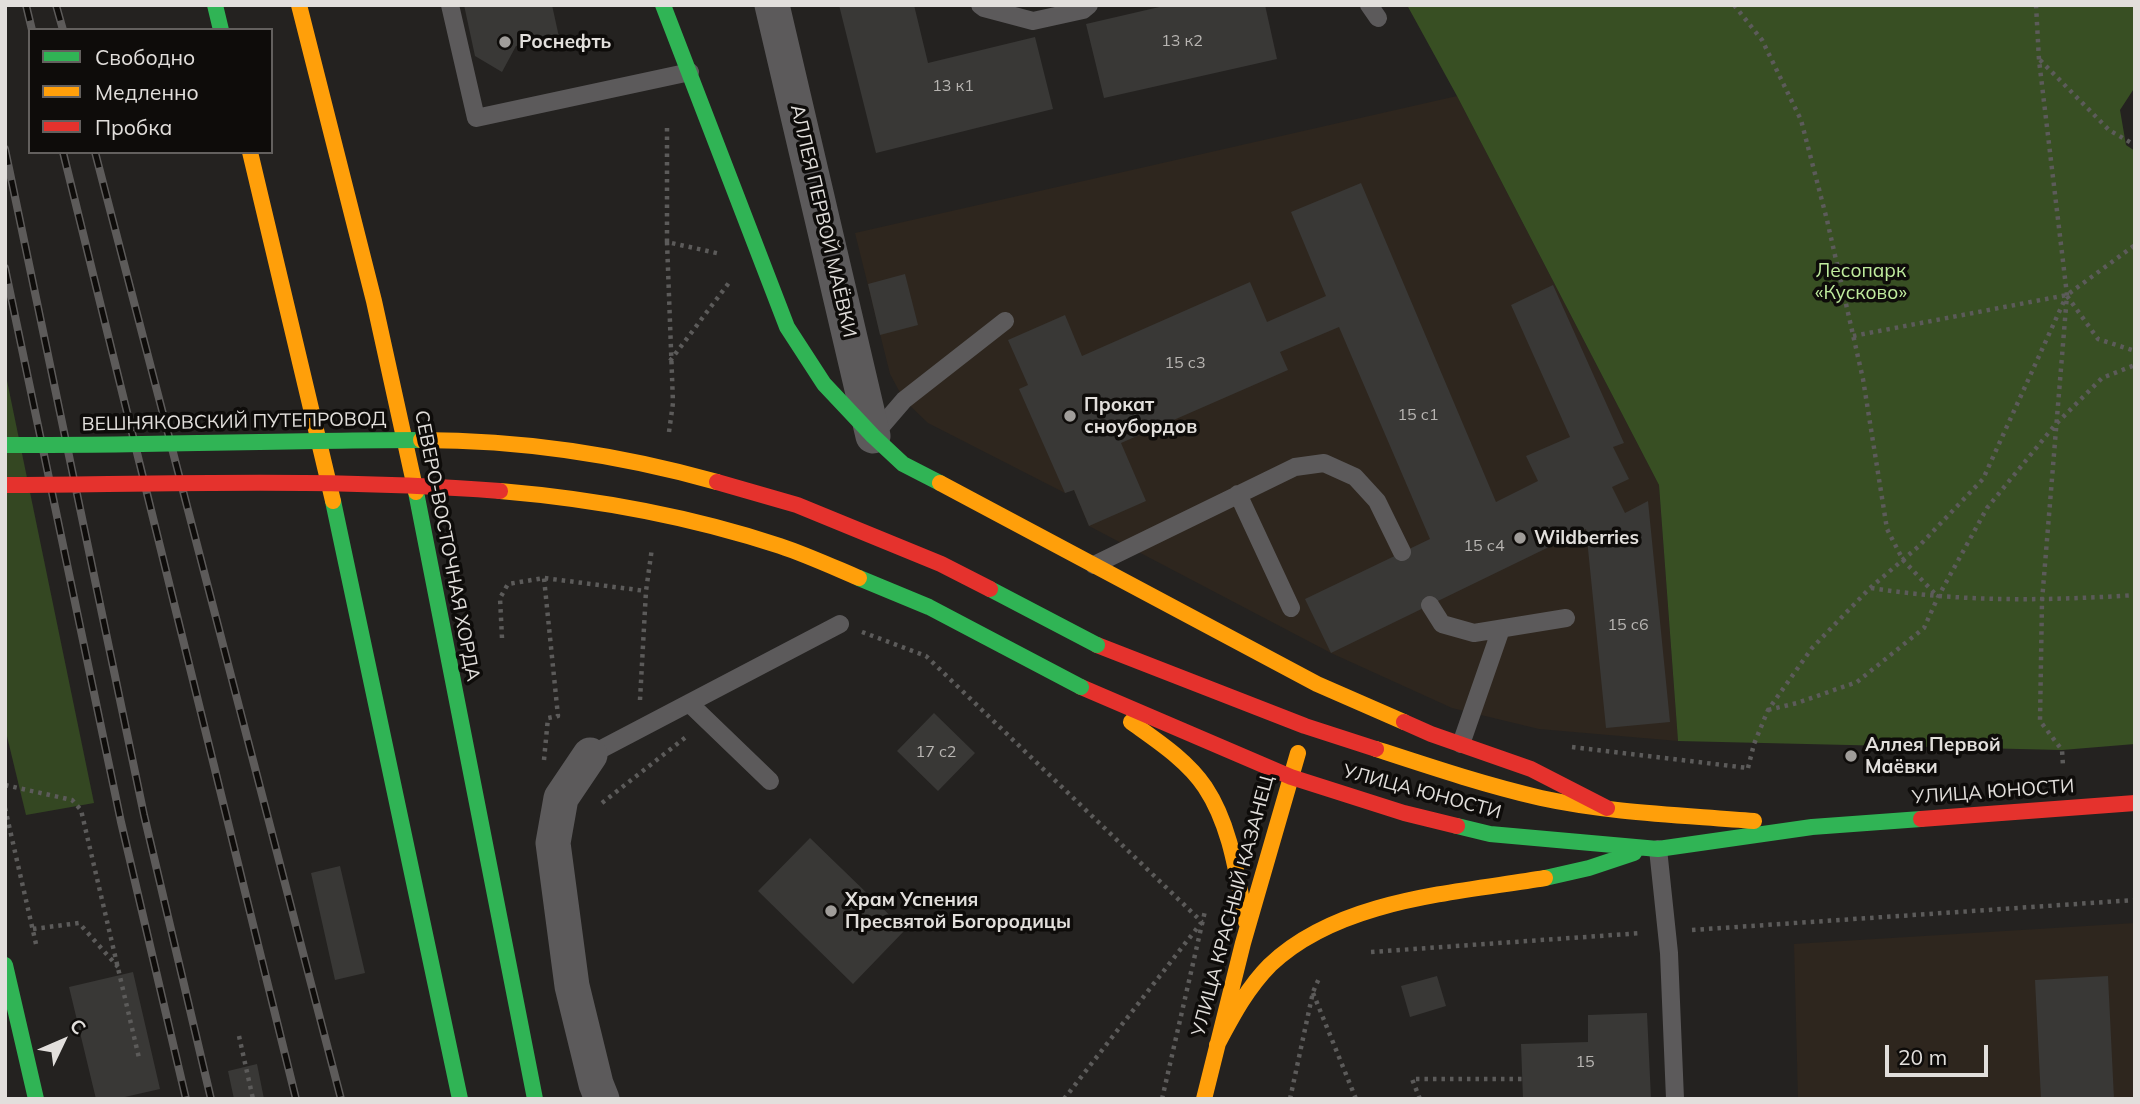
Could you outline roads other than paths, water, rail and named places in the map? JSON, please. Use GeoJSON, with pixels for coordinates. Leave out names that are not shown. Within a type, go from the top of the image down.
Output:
{"type":"FeatureCollection","features":[{"type":"Feature","properties":{"kind":"main road"},"geometry":{"type":"LineString","coordinates":[[215,5],[221,28]]}},
{"type":"Feature","properties":{"kind":"main road","name":"СЕВЕРО-ВОСТОЧНАЯ ХОРДА"},"geometry":{"type":"LineString","coordinates":[[299,5],[374,301],[410,460],[535,1099]]}},
{"type":"Feature","properties":{"kind":"main road"},"geometry":{"type":"LineString","coordinates":[[307,36],[308,5]]}},
{"type":"Feature","properties":{"kind":"main road"},"geometry":{"type":"LineString","coordinates":[[663,5],[787,327],[824,384],[903,464],[1192,620],[1312,704],[1432,734],[1461,744],[1531,769],[1607,808]]}},
{"type":"Feature","properties":{"kind":"main road"},"geometry":{"type":"LineString","coordinates":[[250,154],[344,548],[460,1099]]}},
{"type":"Feature","properties":{"kind":"main road","name":"ВЕШНЯКОВСКИЙ ПУТЕПРОВОД"},"geometry":{"type":"LineString","coordinates":[[5,445],[107,446],[438,440],[538,446],[668,468],[809,509],[941,564],[1097,645]]}},
{"type":"Feature","properties":{"kind":"main road"},"geometry":{"type":"LineString","coordinates":[[5,485],[440,486],[538,494],[664,513],[781,546],[929,607],[1081,687],[1154,738],[1204,785],[1223,821],[1233,849],[1247,929]]}},
{"type":"Feature","properties":{"kind":"main road","name":"УЛИЦА ЮНОСТИ"},"geometry":{"type":"LineString","coordinates":[[1097,645],[1312,704],[1462,776],[1542,798],[1607,808],[1812,827]]}},
{"type":"Feature","properties":{"kind":"main road","name":"УЛИЦА ЮНОСТИ"},"geometry":{"type":"LineString","coordinates":[[1081,687],[1291,777],[1404,813],[1490,834],[1652,849],[1812,827],[2135,803]]}},
{"type":"Feature","properties":{"kind":"main road","name":"УЛИЦА КРАСНЫЙ КАЗАНЕЦ"},"geometry":{"type":"LineString","coordinates":[[1204,1099],[1247,929],[1312,704]]}},
{"type":"Feature","properties":{"kind":"main road"},"geometry":{"type":"LineString","coordinates":[[1217,1045],[1245,996],[1276,960],[1315,932],[1376,908],[1584,870],[1652,849]]}},
{"type":"Feature","properties":{"kind":"main road"},"geometry":{"type":"LineString","coordinates":[[5,965],[36,1099]]}},
{"type":"Feature","properties":{"kind":"street","name":"АЛЛЕЯ ПЕРВОЙ МАЁВКИ"},"geometry":{"type":"LineString","coordinates":[[772,5],[873,436]]}},
{"type":"Feature","properties":{"kind":"street"},"geometry":{"type":"LineString","coordinates":[[590,755],[561,798],[553,843],[572,986],[602,1099]]}},
{"type":"Feature","properties":{"kind":"lane"},"geometry":{"type":"LineString","coordinates":[[450,5],[476,118],[690,72]]}},
{"type":"Feature","properties":{"kind":"lane"},"geometry":{"type":"LineString","coordinates":[[980,5],[1033,20],[1083,10],[1089,5]]}},
{"type":"Feature","properties":{"kind":"lane"},"geometry":{"type":"LineString","coordinates":[[873,436],[904,400],[1005,321]]}},
{"type":"Feature","properties":{"kind":"lane"},"geometry":{"type":"LineString","coordinates":[[1094,565],[1295,467],[1324,463],[1355,477],[1370,493],[1377,501],[1402,552]]}},
{"type":"Feature","properties":{"kind":"lane"},"geometry":{"type":"LineString","coordinates":[[1238,494],[1291,608]]}},
{"type":"Feature","properties":{"kind":"lane"},"geometry":{"type":"LineString","coordinates":[[1430,605],[1442,624],[1474,634],[1566,618]]}},
{"type":"Feature","properties":{"kind":"lane"},"geometry":{"type":"LineString","coordinates":[[590,755],[840,624]]}},
{"type":"Feature","properties":{"kind":"lane"},"geometry":{"type":"LineString","coordinates":[[1461,744],[1501,629]]}},
{"type":"Feature","properties":{"kind":"lane"},"geometry":{"type":"LineString","coordinates":[[689,704],[769,780]]}},
{"type":"Feature","properties":{"kind":"lane"},"geometry":{"type":"LineString","coordinates":[[1652,849],[1669,953],[1675,1099]]}},
{"type":"Feature","properties":{"kind":"railway"},"geometry":{"type":"LineString","coordinates":[[26,5],[32,28]]}},
{"type":"Feature","properties":{"kind":"railway"},"geometry":{"type":"LineString","coordinates":[[56,5],[62,28]]}},
{"type":"Feature","properties":{"kind":"railway"},"geometry":{"type":"LineString","coordinates":[[5,149],[144,815],[211,1099]]}},
{"type":"Feature","properties":{"kind":"railway"},"geometry":{"type":"LineString","coordinates":[[63,154],[296,1099]]}},
{"type":"Feature","properties":{"kind":"railway"},"geometry":{"type":"LineString","coordinates":[[96,154],[341,1099]]}},
{"type":"Feature","properties":{"kind":"railway"},"geometry":{"type":"LineString","coordinates":[[5,268],[121,822],[186,1099]]}},
{"type":"Feature","properties":{"kind":"place","name":"Роснефть"},"geometry":{"type":"Point","coordinates":[505,42]}},
{"type":"Feature","properties":{"kind":"place","name":"Прокат сноубордов"},"geometry":{"type":"Point","coordinates":[1070,416]}},
{"type":"Feature","properties":{"kind":"place","name":"Wildberries"},"geometry":{"type":"Point","coordinates":[1520,538]}},
{"type":"Feature","properties":{"kind":"place","name":"Аллея Первой Маёвки"},"geometry":{"type":"Point","coordinates":[1851,756]}},
{"type":"Feature","properties":{"kind":"place","name":"Храм Успения Пресвятой Богородицы"},"geometry":{"type":"Point","coordinates":[831,911]}},
{"type":"Feature","properties":{"kind":"park label","name":"Лесопарк «Кусково»"},"geometry":{"type":"Point","coordinates":[1861,282]}}]}
